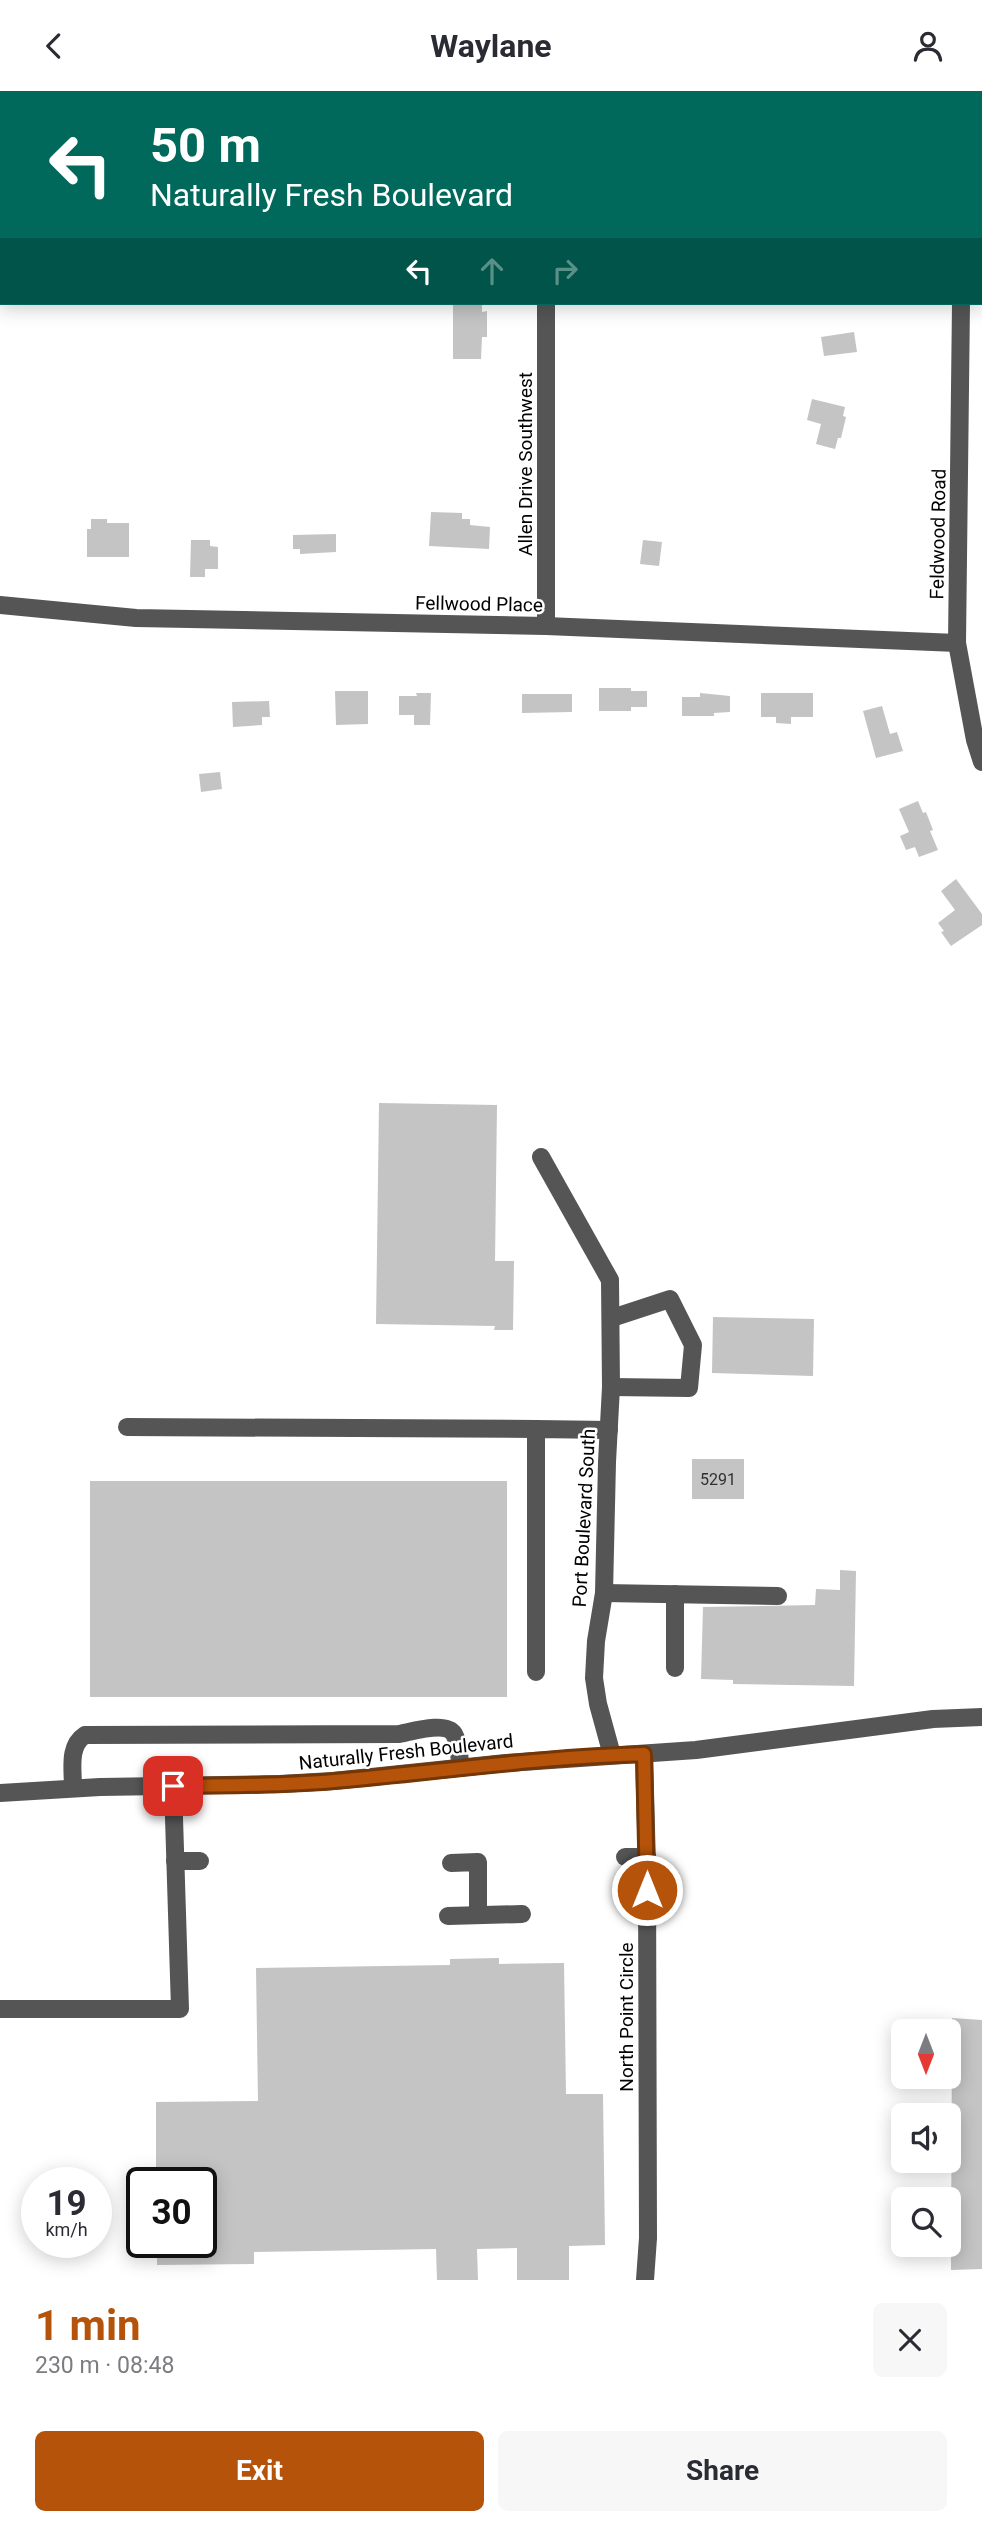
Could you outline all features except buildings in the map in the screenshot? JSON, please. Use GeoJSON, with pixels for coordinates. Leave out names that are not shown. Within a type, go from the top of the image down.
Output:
{"type":"FeatureCollection","features":[{"type":"Feature","properties":{"kind":"street","name":"Allen Drive Southwest"},"geometry":{"type":"LineString","coordinates":[[546,305],[547,626]]}},
{"type":"Feature","properties":{"kind":"street","name":"Feldwood Road"},"geometry":{"type":"LineString","coordinates":[[961,305],[957,642],[975,740],[982,762]]}},
{"type":"Feature","properties":{"kind":"street","name":"Fellwood Place"},"geometry":{"type":"LineString","coordinates":[[0,605],[136,618],[547,626],[957,642]]}},
{"type":"Feature","properties":{"kind":"street","name":"Port Boulevard South"},"geometry":{"type":"LineString","coordinates":[[541,1157],[610,1280],[611,1387],[604,1593],[596,1641],[594,1678],[612,1755]]}},
{"type":"Feature","properties":{"kind":"street"},"geometry":{"type":"LineString","coordinates":[[611,1387],[689,1388],[693,1345],[670,1299],[612,1318]]}},
{"type":"Feature","properties":{"kind":"street"},"geometry":{"type":"LineString","coordinates":[[127,1427],[609,1430]]}},
{"type":"Feature","properties":{"kind":"street"},"geometry":{"type":"LineString","coordinates":[[536,1429],[536,1672]]}},
{"type":"Feature","properties":{"kind":"street"},"geometry":{"type":"LineString","coordinates":[[604,1593],[778,1595]]}},
{"type":"Feature","properties":{"kind":"street"},"geometry":{"type":"LineString","coordinates":[[674,1668],[676,1594]]}},
{"type":"Feature","properties":{"kind":"street","name":"Naturally Fresh Boulevard"},"geometry":{"type":"LineString","coordinates":[[0,1793],[73,1788],[333,1781],[461,1767],[644,1754],[933,1719],[982,1717]]}},
{"type":"Feature","properties":{"kind":"street"},"geometry":{"type":"LineString","coordinates":[[73,1788],[73,1754],[77,1740],[85,1735],[399,1734],[446,1728],[454,1734],[461,1767]]}},
{"type":"Feature","properties":{"kind":"street","name":"North Point Circle"},"geometry":{"type":"LineString","coordinates":[[644,1754],[647,1857],[638,1914],[648,2238],[645,2280]]}},
{"type":"Feature","properties":{"kind":"street"},"geometry":{"type":"LineString","coordinates":[[0,2009],[180,2009],[173,1786]]}},
{"type":"Feature","properties":{"kind":"street"},"geometry":{"type":"LineString","coordinates":[[625,1857],[647,1857]]}},
{"type":"Feature","properties":{"kind":"street"},"geometry":{"type":"LineString","coordinates":[[175,1861],[200,1861]]}},
{"type":"Feature","properties":{"kind":"street"},"geometry":{"type":"LineString","coordinates":[[451,1863],[478,1862],[478,1915]]}},
{"type":"Feature","properties":{"kind":"street"},"geometry":{"type":"LineString","coordinates":[[448,1916],[522,1914]]}},
{"type":"Feature","properties":{"kind":"route"},"geometry":{"type":"LineString","coordinates":[[173,1786],[333,1781],[506,1763],[644,1754],[647,1890]]}}]}
